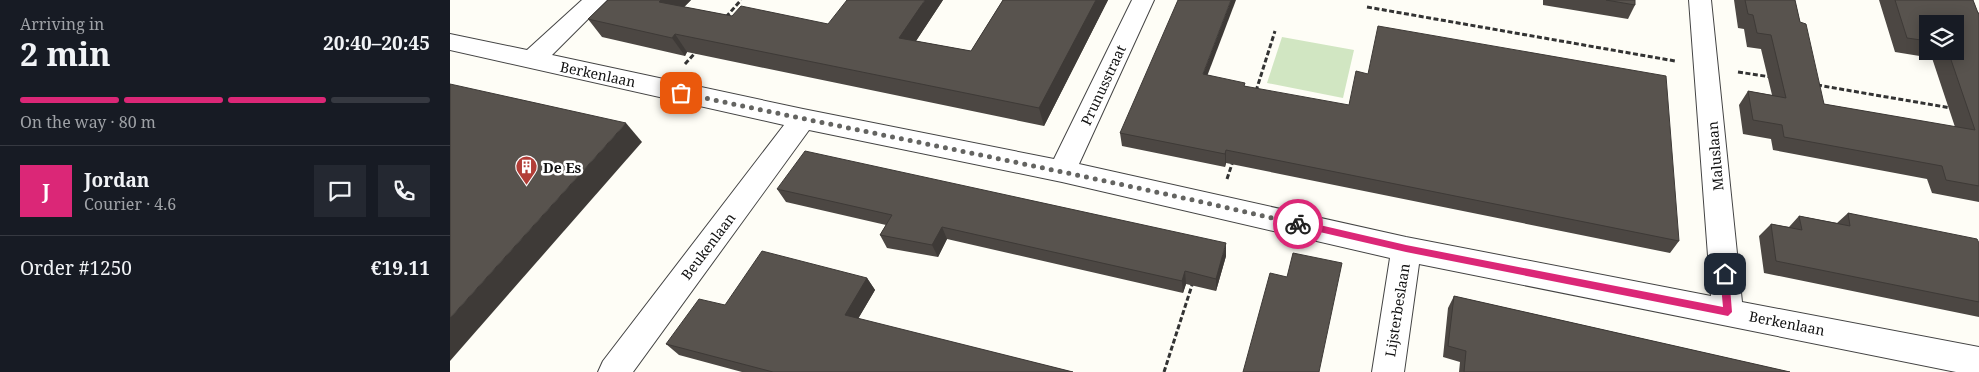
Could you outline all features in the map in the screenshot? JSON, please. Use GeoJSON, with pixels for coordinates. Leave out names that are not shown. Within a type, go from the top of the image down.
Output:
{"type":"FeatureCollection","features":[{"type":"Feature","properties":{"kind":"street"},"geometry":{"type":"LineString","coordinates":[[532,60],[596,0]]}},
{"type":"Feature","properties":{"kind":"street","name":"Prunusstraat"},"geometry":{"type":"LineString","coordinates":[[1062,171],[1143,0]]}},
{"type":"Feature","properties":{"kind":"street","name":"Maluslaan"},"geometry":{"type":"LineString","coordinates":[[1700,0],[1728,312]]}},
{"type":"Feature","properties":{"kind":"street","name":"Berkenlaan"},"geometry":{"type":"LineString","coordinates":[[450,42],[803,119],[1062,171],[1406,249],[1979,362]]}},
{"type":"Feature","properties":{"kind":"street","name":"Beukenlaan"},"geometry":{"type":"LineString","coordinates":[[614,372],[803,119]]}},
{"type":"Feature","properties":{"kind":"street","name":"Lijsterbeslaan"},"geometry":{"type":"LineString","coordinates":[[1388,372],[1406,249]]}},
{"type":"Feature","properties":{"kind":"path"},"geometry":{"type":"LineString","coordinates":[[721,22],[741,0]]}},
{"type":"Feature","properties":{"kind":"path"},"geometry":{"type":"LineString","coordinates":[[664,89],[702,44]]}},
{"type":"Feature","properties":{"kind":"green space"},"geometry":{"type":"Polygon","coordinates":[[[1282,37],[1354,50],[1343,98],[1267,83],[1282,37]]]}},
{"type":"Feature","properties":{"kind":"building"},"geometry":{"type":"Polygon","coordinates":[[[608,0],[661,0],[659,2],[732,16],[741,6],[828,24],[847,0],[925,0],[899,38],[971,51],[1003,0],[1096,0],[1039,108],[675,34],[672,38],[588,19],[608,0]]]}},
{"type":"Feature","properties":{"kind":"building"},"geometry":{"type":"Polygon","coordinates":[[[1178,0],[1231,0],[1203,74],[1245,83],[1244,86],[1349,105],[1356,71],[1368,74],[1378,26],[1666,76],[1679,241],[1226,150],[1225,154],[1120,133],[1178,0]]]}},
{"type":"Feature","properties":{"kind":"building"},"geometry":{"type":"Polygon","coordinates":[[[1606,0],[1635,0],[1635,5],[1606,0]]]}},
{"type":"Feature","properties":{"kind":"building"},"geometry":{"type":"Polygon","coordinates":[[[1745,0],[1795,0],[1800,22],[1806,24],[1824,104],[1975,130],[1951,60],[1964,60],[1964,15],[1919,15],[1919,40],[1907,38],[1895,0],[1973,0],[1979,13],[1979,186],[1946,180],[1942,166],[1784,137],[1782,125],[1753,120],[1748,91],[1786,98],[1771,35],[1757,33],[1753,15],[1748,14],[1745,0]]]}},
{"type":"Feature","properties":{"kind":"building","name":"De Es"},"geometry":{"type":"Polygon","coordinates":[[[450,84],[626,123],[450,318],[450,84]]]}},
{"type":"Feature","properties":{"kind":"building"},"geometry":{"type":"Polygon","coordinates":[[[805,151],[1226,243],[1216,279],[1185,271],[1182,281],[942,227],[932,245],[880,235],[892,215],[777,189],[805,151]]]}},
{"type":"Feature","properties":{"kind":"building"},"geometry":{"type":"Polygon","coordinates":[[[1848,213],[1977,239],[1979,243],[1979,302],[1776,261],[1771,224],[1802,230],[1799,216],[1850,226],[1848,213]]]}},
{"type":"Feature","properties":{"kind":"building"},"geometry":{"type":"Polygon","coordinates":[[[762,251],[867,278],[845,315],[1073,372],[773,372],[666,344],[699,299],[725,305],[762,251]]]}},
{"type":"Feature","properties":{"kind":"building"},"geometry":{"type":"Polygon","coordinates":[[[1293,253],[1342,263],[1319,372],[1243,372],[1270,273],[1287,277],[1293,253]]]}},
{"type":"Feature","properties":{"kind":"building"},"geometry":{"type":"Polygon","coordinates":[[[1454,296],[1790,372],[1464,372],[1466,351],[1448,346],[1454,296]]]}},
{"type":"Feature","properties":{"kind":"way so far"},"geometry":{"type":"LineString","coordinates":[[681,93],[1082,175],[1298,224]]}},
{"type":"Feature","properties":{"kind":"place","name":"De Es"},"geometry":{"type":"Point","coordinates":[527,186]}},
{"type":"Feature","properties":{"kind":"route"},"geometry":{"type":"LineString","coordinates":[[1298,224],[1406,249],[1728,312],[1725,274]]}}]}
